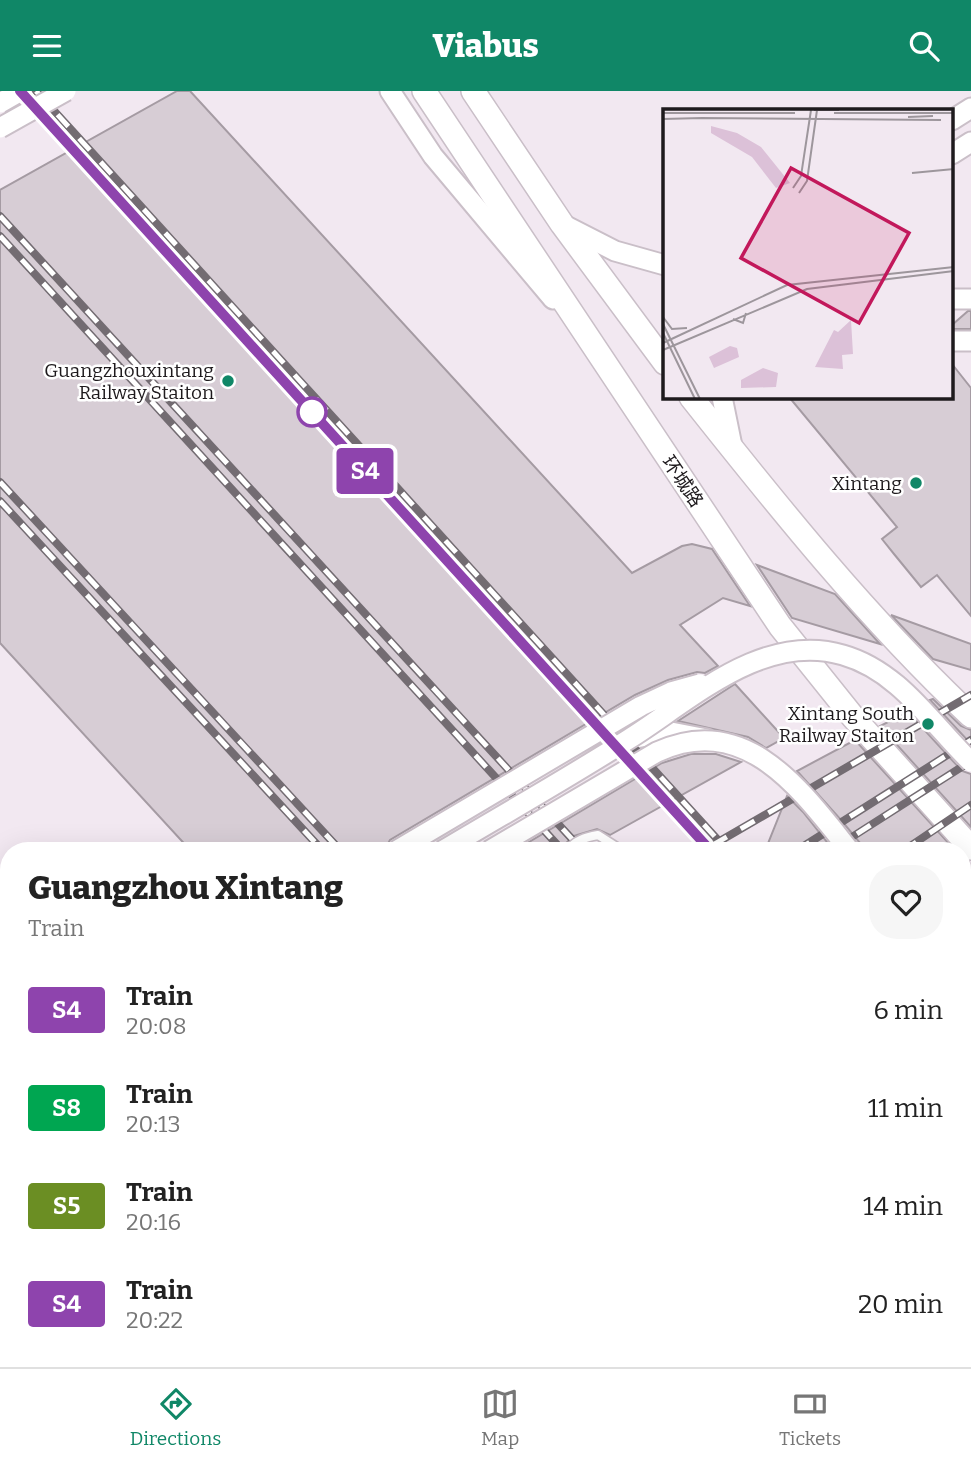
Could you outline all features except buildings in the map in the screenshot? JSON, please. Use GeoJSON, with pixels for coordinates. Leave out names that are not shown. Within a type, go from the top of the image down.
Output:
{"type":"FeatureCollection","features":[{"type":"Feature","properties":{"kind":"main road","name":"环城路"},"geometry":{"type":"LineString","coordinates":[[424,91],[780,626],[853,717],[965,842]]}},
{"type":"Feature","properties":{"kind":"main road"},"geometry":{"type":"LineString","coordinates":[[473,91],[562,224],[663,360]]}},
{"type":"Feature","properties":{"kind":"main road"},"geometry":{"type":"LineString","coordinates":[[693,399],[795,527],[931,678],[971,716]]}},
{"type":"Feature","properties":{"kind":"street"},"geometry":{"type":"LineString","coordinates":[[0,103],[21,91]]}},
{"type":"Feature","properties":{"kind":"street"},"geometry":{"type":"LineString","coordinates":[[0,128],[66,91]]}},
{"type":"Feature","properties":{"kind":"street"},"geometry":{"type":"LineString","coordinates":[[390,91],[457,187],[594,348]]}},
{"type":"Feature","properties":{"kind":"street"},"geometry":{"type":"LineString","coordinates":[[954,119],[971,108]]}},
{"type":"Feature","properties":{"kind":"street"},"geometry":{"type":"LineString","coordinates":[[954,153],[971,142]]}},
{"type":"Feature","properties":{"kind":"street"},"geometry":{"type":"LineString","coordinates":[[562,224],[615,251],[660,264]]}},
{"type":"Feature","properties":{"kind":"street"},"geometry":{"type":"LineString","coordinates":[[722,399],[734,451]]}},
{"type":"Feature","properties":{"kind":"street"},"geometry":{"type":"LineString","coordinates":[[411,842],[641,706],[671,692],[714,680],[773,656],[798,651],[818,650],[865,664],[902,688],[971,762]]}},
{"type":"Feature","properties":{"kind":"street"},"geometry":{"type":"LineString","coordinates":[[457,842],[630,739],[714,680]]}},
{"type":"Feature","properties":{"kind":"street"},"geometry":{"type":"LineString","coordinates":[[630,739],[671,732],[714,742]]}},
{"type":"Feature","properties":{"kind":"street"},"geometry":{"type":"LineString","coordinates":[[504,842],[657,752],[693,740],[735,745],[785,773],[842,842]]}},
{"type":"Feature","properties":{"kind":"lane"},"geometry":{"type":"LineString","coordinates":[[933,808],[960,842]]}},
{"type":"Feature","properties":{"kind":"lane"},"geometry":{"type":"LineString","coordinates":[[578,842],[598,835],[609,842]]}},
{"type":"Feature","properties":{"kind":"railway"},"geometry":{"type":"LineString","coordinates":[[20,91],[703,842]]}},
{"type":"Feature","properties":{"kind":"railway"},"geometry":{"type":"LineString","coordinates":[[36,91],[720,842]]}},
{"type":"Feature","properties":{"kind":"railway"},"geometry":{"type":"LineString","coordinates":[[0,216],[575,842]]}},
{"type":"Feature","properties":{"kind":"railway"},"geometry":{"type":"LineString","coordinates":[[0,236],[555,842]]}},
{"type":"Feature","properties":{"kind":"railway"},"geometry":{"type":"LineString","coordinates":[[0,482],[333,842]]}},
{"type":"Feature","properties":{"kind":"railway"},"geometry":{"type":"LineString","coordinates":[[0,501],[315,842]]}},
{"type":"Feature","properties":{"kind":"railway"},"geometry":{"type":"LineString","coordinates":[[718,842],[971,695]]}},
{"type":"Feature","properties":{"kind":"railway"},"geometry":{"type":"LineString","coordinates":[[810,842],[971,740]]}},
{"type":"Feature","properties":{"kind":"railway"},"geometry":{"type":"LineString","coordinates":[[844,842],[971,761]]}},
{"type":"Feature","properties":{"kind":"railway"},"geometry":{"type":"LineString","coordinates":[[916,842],[971,805]]}},
{"type":"Feature","properties":{"kind":"train","name":"S4"},"geometry":{"type":"LineString","coordinates":[[20,91],[703,842]]}},
{"type":"Feature","properties":{"kind":"place","name":"Guangzhouxintang Railway Staiton"},"geometry":{"type":"Point","coordinates":[228,381]}},
{"type":"Feature","properties":{"kind":"place","name":"Xintang"},"geometry":{"type":"Point","coordinates":[916,483]}},
{"type":"Feature","properties":{"kind":"place","name":"Xintang South Railway Staiton"},"geometry":{"type":"Point","coordinates":[928,724]}}]}
